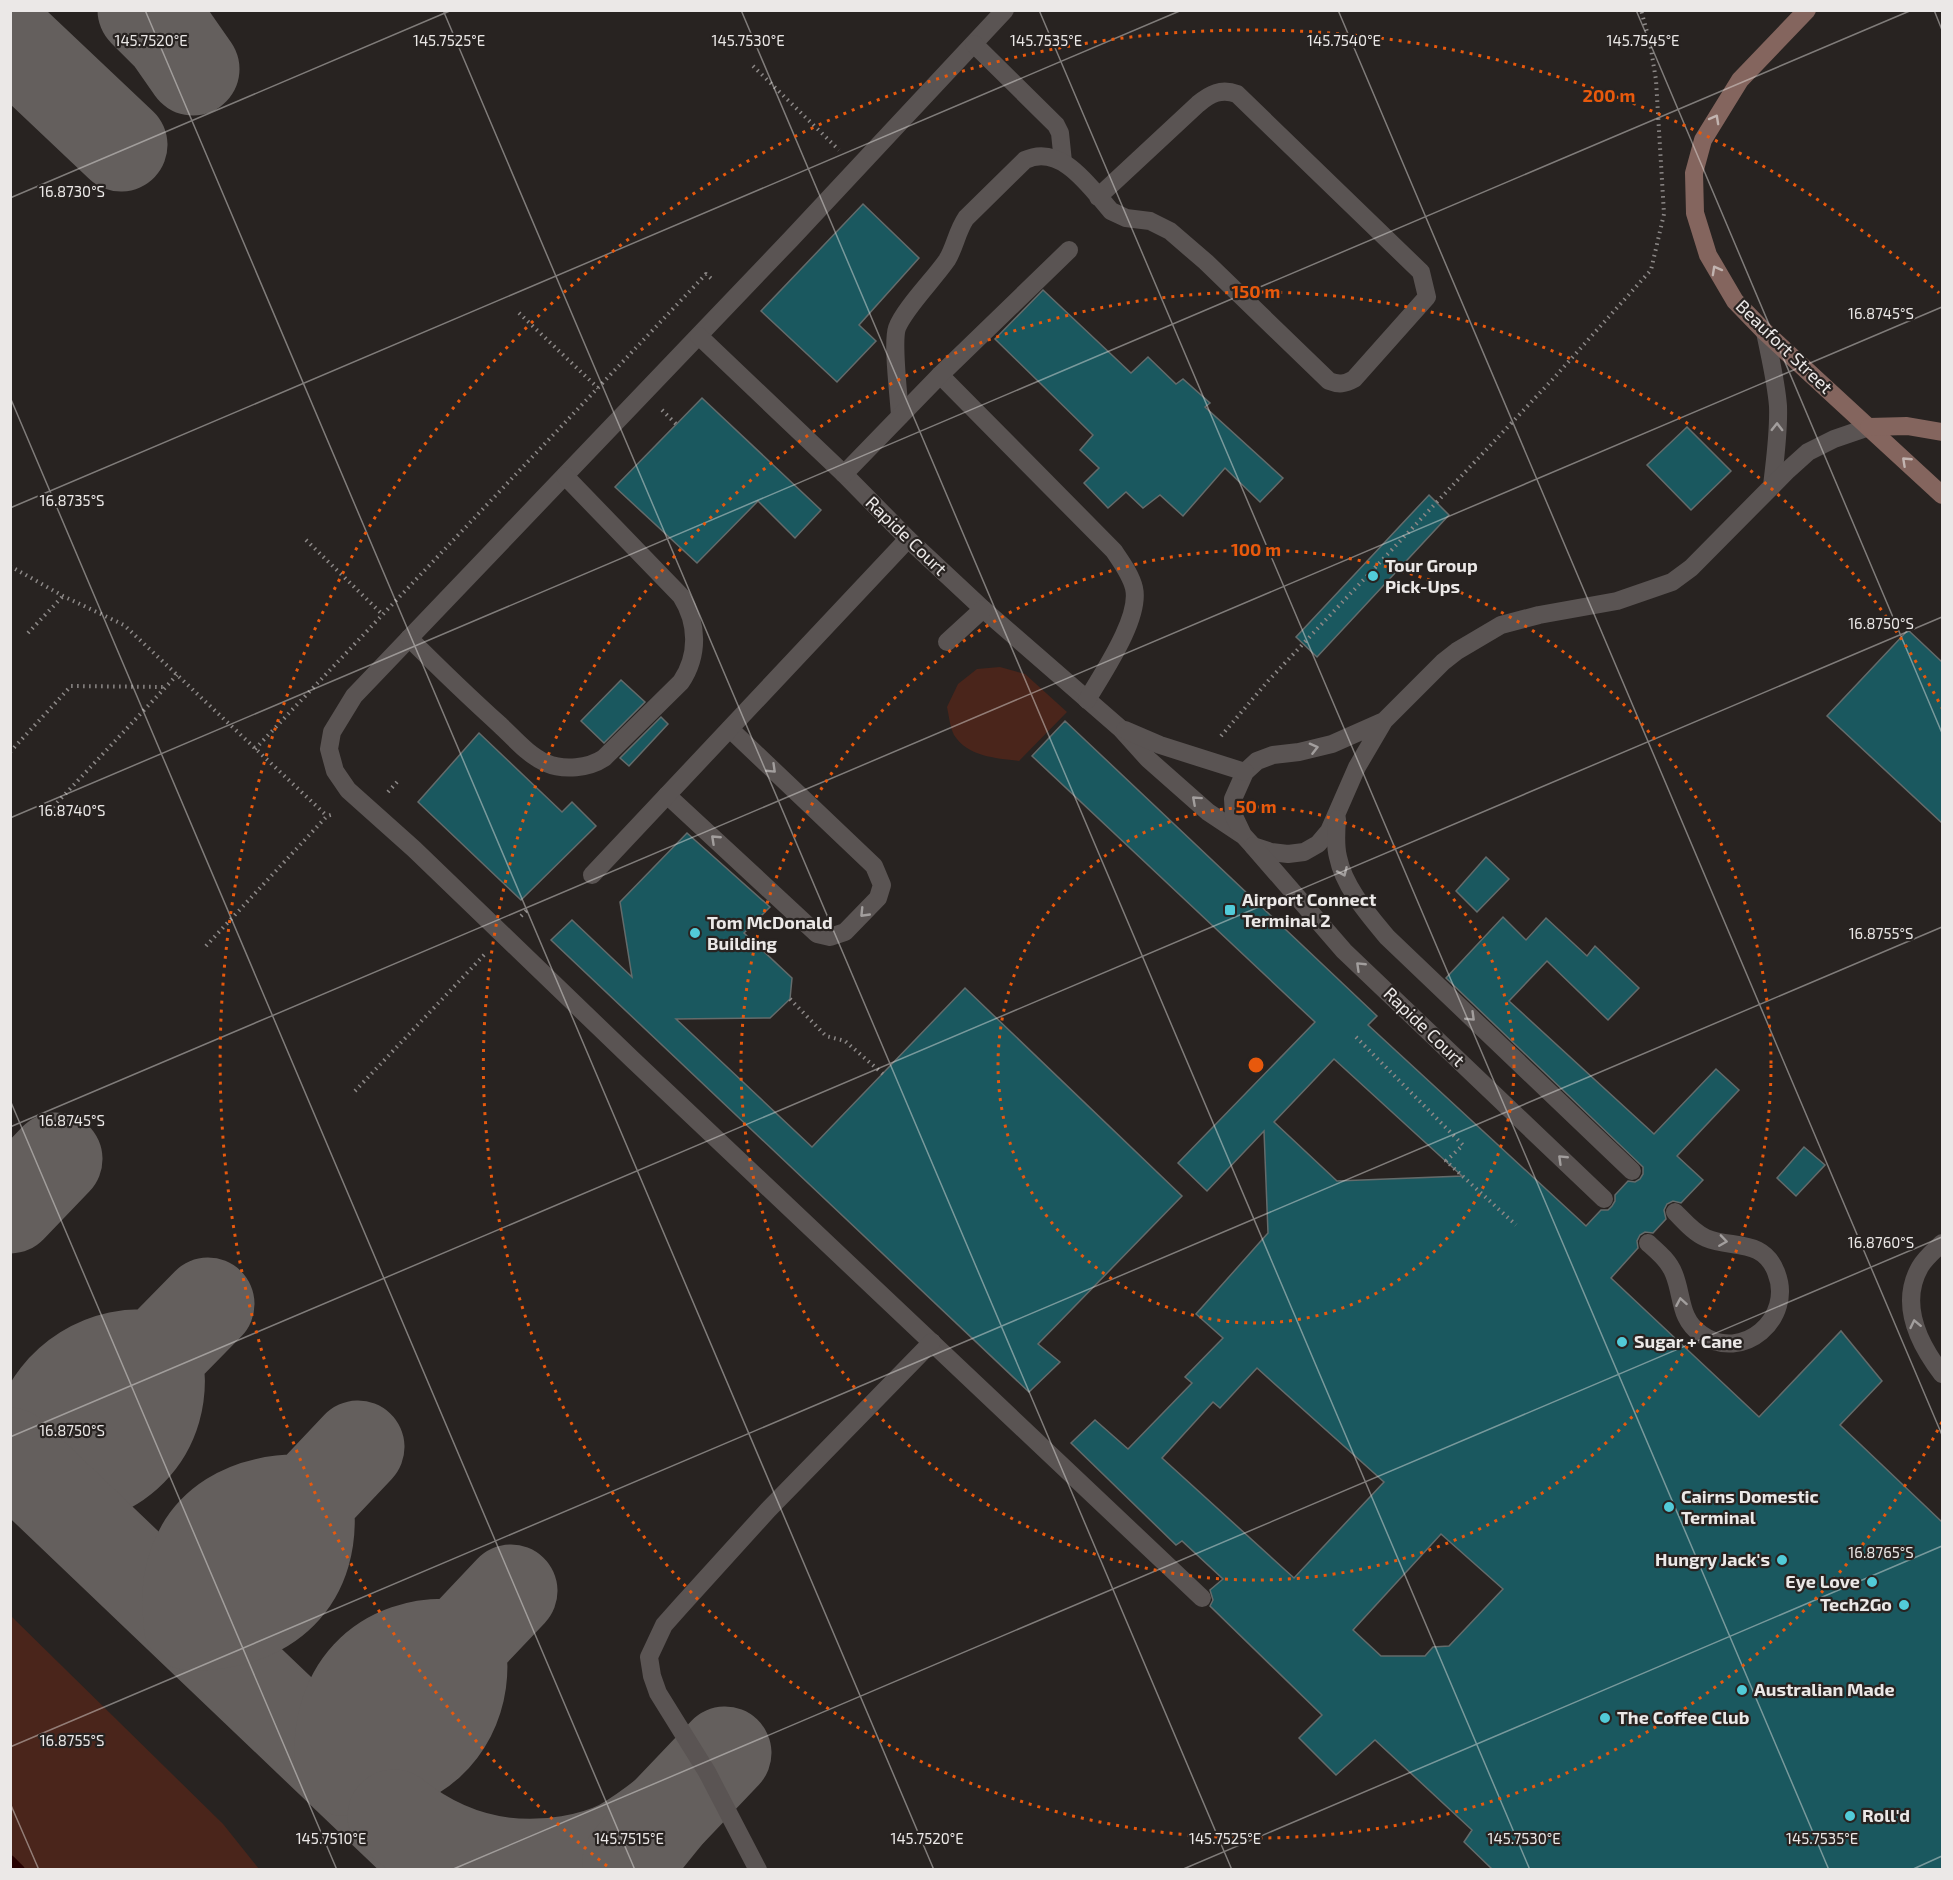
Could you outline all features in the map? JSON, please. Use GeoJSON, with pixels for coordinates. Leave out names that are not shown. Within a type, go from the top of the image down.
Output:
{"type":"FeatureCollection","features":[{"type":"Feature","properties":{"kind":"street","name":"Beaufort Street"},"geometry":{"type":"LineString","coordinates":[[1807,10],[1740,80],[1703,140],[1694,173],[1695,213],[1708,255],[1735,301],[1765,332],[1942,495]]}},
{"type":"Feature","properties":{"kind":"street"},"geometry":{"type":"LineString","coordinates":[[1869,427],[1907,426],[1942,432]]}},
{"type":"Feature","properties":{"kind":"lane"},"geometry":{"type":"LineString","coordinates":[[1005,10],[699,336],[354,696],[332,732],[329,749],[335,771],[348,790],[1202,1598]]}},
{"type":"Feature","properties":{"kind":"lane"},"geometry":{"type":"LineString","coordinates":[[974,44],[1056,125],[1060,134],[1063,162]]}},
{"type":"Feature","properties":{"kind":"lane"},"geometry":{"type":"LineString","coordinates":[[900,416],[896,335],[898,327],[953,250],[960,227],[966,218],[1025,160],[1036,155],[1048,156],[1063,162],[1098,197],[1118,215],[1150,222],[1170,231],[1206,262],[1329,381],[1336,384],[1345,384],[1354,379],[1427,297],[1421,272],[1236,94],[1229,91],[1219,91],[1209,95],[1098,197]]}},
{"type":"Feature","properties":{"kind":"lane"},"geometry":{"type":"LineString","coordinates":[[844,474],[940,375],[1069,250]]}},
{"type":"Feature","properties":{"kind":"lane"},"geometry":{"type":"LineString","coordinates":[[1765,332],[1778,408],[1772,486]]}},
{"type":"Feature","properties":{"kind":"lane","name":"Rapide Court"},"geometry":{"type":"LineString","coordinates":[[699,336],[983,609],[1088,700],[1148,759],[1208,812],[1248,840],[1344,951],[1604,1199]]}},
{"type":"Feature","properties":{"kind":"lane"},"geometry":{"type":"LineString","coordinates":[[940,375],[1114,551],[1126,570],[1134,590],[1134,610],[1119,645],[1088,700]]}},
{"type":"Feature","properties":{"kind":"lane"},"geometry":{"type":"LineString","coordinates":[[1384,721],[1332,744],[1299,752],[1273,755],[1257,761],[1245,772],[1233,799],[1234,816],[1248,840],[1271,852],[1288,854],[1304,852],[1318,844],[1329,831],[1357,767],[1384,721],[1443,662],[1472,641],[1501,625],[1539,615],[1617,602],[1672,582],[1703,556],[1808,452],[1834,439],[1869,427]]}},
{"type":"Feature","properties":{"kind":"lane"},"geometry":{"type":"LineString","coordinates":[[409,638],[530,754],[549,764],[569,767],[596,763],[604,758],[681,682],[688,672],[695,642],[689,608],[681,596],[565,476]]}},
{"type":"Feature","properties":{"kind":"lane"},"geometry":{"type":"LineString","coordinates":[[592,875],[908,539]]}},
{"type":"Feature","properties":{"kind":"lane"},"geometry":{"type":"LineString","coordinates":[[947,642],[983,609]]}},
{"type":"Feature","properties":{"kind":"lane"},"geometry":{"type":"LineString","coordinates":[[667,795],[817,934],[830,937],[845,932],[878,898],[882,885],[874,866],[730,729]]}},
{"type":"Feature","properties":{"kind":"lane","name":"Rapide Court"},"geometry":{"type":"LineString","coordinates":[[1120,729],[1160,745],[1245,772]]}},
{"type":"Feature","properties":{"kind":"lane"},"geometry":{"type":"LineString","coordinates":[[1337,815],[1338,860],[1350,886],[1367,913],[1387,937],[1632,1172]]}},
{"type":"Feature","properties":{"kind":"lane"},"geometry":{"type":"LineString","coordinates":[[1648,1242],[1669,1263],[1679,1290],[1681,1308],[1688,1323],[1700,1334],[1716,1342],[1732,1344],[1748,1341],[1763,1332],[1774,1319],[1780,1303],[1780,1287],[1776,1271],[1766,1257],[1752,1248],[1705,1238],[1675,1212]]}},
{"type":"Feature","properties":{"kind":"lane"},"geometry":{"type":"LineString","coordinates":[[1942,1243],[1921,1264],[1911,1297],[1915,1329],[1928,1356],[1942,1374]]}},
{"type":"Feature","properties":{"kind":"lane"},"geometry":{"type":"LineString","coordinates":[[758,1869],[698,1755],[658,1693],[652,1676],[650,1657],[664,1625],[680,1607],[768,1510],[932,1342]]}},
{"type":"Feature","properties":{"kind":"path"},"geometry":{"type":"LineString","coordinates":[[1202,758],[1268,681],[1544,389],[1651,270],[1664,214],[1656,80],[1650,43],[1641,10]]}},
{"type":"Feature","properties":{"kind":"path"},"geometry":{"type":"LineString","coordinates":[[753,66],[858,168]]}},
{"type":"Feature","properties":{"kind":"path"},"geometry":{"type":"LineString","coordinates":[[255,750],[706,274]]}},
{"type":"Feature","properties":{"kind":"path"},"geometry":{"type":"LineString","coordinates":[[519,312],[598,388]]}},
{"type":"Feature","properties":{"kind":"path"},"geometry":{"type":"LineString","coordinates":[[306,540],[383,615]]}},
{"type":"Feature","properties":{"kind":"path"},"geometry":{"type":"LineString","coordinates":[[10,566],[63,596],[124,624],[327,816]]}},
{"type":"Feature","properties":{"kind":"path"},"geometry":{"type":"LineString","coordinates":[[28,633],[63,596]]}},
{"type":"Feature","properties":{"kind":"path"},"geometry":{"type":"LineString","coordinates":[[53,807],[177,675]]}},
{"type":"Feature","properties":{"kind":"path"},"geometry":{"type":"LineString","coordinates":[[10,752],[71,686],[167,687]]}},
{"type":"Feature","properties":{"kind":"path"},"geometry":{"type":"LineString","coordinates":[[206,946],[327,816],[384,796],[397,782]]}},
{"type":"Feature","properties":{"kind":"path"},"geometry":{"type":"LineString","coordinates":[[355,1091],[529,908]]}},
{"type":"Feature","properties":{"kind":"path"},"geometry":{"type":"LineString","coordinates":[[789,999],[826,1036],[846,1041],[883,1074]]}},
{"type":"Feature","properties":{"kind":"path"},"geometry":{"type":"LineString","coordinates":[[1356,1037],[1463,1145],[1446,1161],[1516,1225]]}},
{"type":"Feature","properties":{"kind":"shaded area"},"geometry":{"type":"Polygon","coordinates":[[[1000,667],[1025,674],[1067,712],[1019,761],[983,755],[967,748],[954,735],[947,707],[958,684],[977,669],[1000,667]]]}},
{"type":"Feature","properties":{"kind":"shaded area"},"geometry":{"type":"Polygon","coordinates":[[[11,1616],[223,1824],[259,1869],[11,1869],[11,1616]]]}},
{"type":"Feature","properties":{"kind":"building"},"geometry":{"type":"Polygon","coordinates":[[[863,204],[919,258],[859,325],[876,341],[837,382],[761,311],[863,204]]]}},
{"type":"Feature","properties":{"kind":"building"},"geometry":{"type":"Polygon","coordinates":[[[1043,290],[1131,373],[1148,357],[1176,384],[1183,379],[1210,403],[1205,407],[1283,478],[1260,502],[1225,468],[1183,516],[1160,495],[1143,508],[1126,492],[1108,508],[1084,483],[1099,468],[1080,450],[1093,435],[995,339],[1043,290]]]}},
{"type":"Feature","properties":{"kind":"building"},"geometry":{"type":"Polygon","coordinates":[[[702,398],[821,510],[795,538],[758,501],[697,563],[615,487],[702,398]]]}},
{"type":"Feature","properties":{"kind":"building"},"geometry":{"type":"Polygon","coordinates":[[[1687,427],[1731,471],[1691,510],[1647,465],[1687,427]]]}},
{"type":"Feature","properties":{"kind":"building","name":"Tour Group Pick-Ups"},"geometry":{"type":"Polygon","coordinates":[[[1429,495],[1449,515],[1317,657],[1296,637],[1429,495]]]}},
{"type":"Feature","properties":{"kind":"building"},"geometry":{"type":"Polygon","coordinates":[[[1908,630],[1942,662],[1942,823],[1827,716],[1908,630]]]}},
{"type":"Feature","properties":{"kind":"building"},"geometry":{"type":"Polygon","coordinates":[[[621,680],[645,702],[604,743],[581,721],[621,680]]]}},
{"type":"Feature","properties":{"kind":"building"},"geometry":{"type":"Polygon","coordinates":[[[661,717],[668,724],[629,766],[620,758],[661,717]]]}},
{"type":"Feature","properties":{"kind":"building","name":"Cairns Domestic Terminal"},"geometry":{"type":"Polygon","coordinates":[[[1065,721],[1377,1016],[1368,1025],[1586,1226],[1601,1210],[1608,1210],[1612,1206],[1615,1195],[1628,1181],[1635,1182],[1640,1179],[1643,1167],[1446,978],[1503,917],[1526,940],[1546,918],[1587,956],[1595,946],[1639,988],[1608,1020],[1547,961],[1509,1001],[1654,1134],[1716,1069],[1739,1090],[1677,1156],[1703,1180],[1681,1203],[1673,1201],[1667,1204],[1664,1210],[1666,1219],[1653,1233],[1645,1232],[1640,1235],[1637,1241],[1638,1248],[1611,1278],[1759,1417],[1841,1331],[1882,1381],[1840,1425],[1942,1522],[1942,1869],[1492,1869],[1464,1842],[1472,1830],[1375,1740],[1336,1775],[1299,1738],[1322,1715],[1210,1606],[1213,1600],[1210,1590],[1223,1579],[1182,1541],[1176,1545],[1071,1443],[1095,1420],[1128,1449],[1192,1383],[1185,1377],[1223,1338],[1196,1314],[1268,1233],[1264,1131],[1207,1191],[1178,1163],[1315,1022],[1032,756],[1065,721]],[[1334,1059],[1274,1122],[1337,1181],[1462,1176],[1334,1059]],[[1257,1368],[1220,1408],[1213,1402],[1162,1458],[1294,1578],[1384,1482],[1257,1368]],[[1441,1534],[1353,1630],[1381,1656],[1425,1656],[1433,1647],[1449,1646],[1503,1589],[1441,1534]]]}},
{"type":"Feature","properties":{"kind":"building"},"geometry":{"type":"Polygon","coordinates":[[[479,733],[562,812],[572,802],[596,826],[521,900],[418,802],[479,733]]]}},
{"type":"Feature","properties":{"kind":"building"},"geometry":{"type":"Polygon","coordinates":[[[687,833],[770,907],[744,933],[792,978],[790,999],[770,1018],[676,1019],[812,1147],[965,988],[1182,1196],[1038,1344],[1060,1362],[1029,1392],[551,940],[572,920],[632,977],[620,902],[687,833]]]}},
{"type":"Feature","properties":{"kind":"building"},"geometry":{"type":"Polygon","coordinates":[[[1486,857],[1509,879],[1477,912],[1456,891],[1486,857]]]}},
{"type":"Feature","properties":{"kind":"building"},"geometry":{"type":"Polygon","coordinates":[[[1804,1147],[1825,1165],[1796,1196],[1777,1178],[1804,1147]]]}},
{"type":"Feature","properties":{"kind":"waterway"},"geometry":{"type":"LineString","coordinates":[[10,1860],[20,1870]]}},
{"type":"Feature","properties":{"kind":"taxiway"},"geometry":{"type":"LineString","coordinates":[[144,10],[170,36],[193,69]]}},
{"type":"Feature","properties":{"kind":"taxiway"},"geometry":{"type":"LineString","coordinates":[[10,40],[121,145]]}},
{"type":"Feature","properties":{"kind":"taxiway"},"geometry":{"type":"LineString","coordinates":[[10,1207],[56,1159]]}},
{"type":"Feature","properties":{"kind":"taxiway"},"geometry":{"type":"LineString","coordinates":[[156,1357],[158,1384],[154,1409],[145,1431],[131,1450],[112,1465],[90,1475],[65,1480],[38,1480],[38,1436],[47,1412],[57,1396],[70,1383],[101,1363],[137,1356],[156,1357],[208,1304]]}},
{"type":"Feature","properties":{"kind":"taxiway"},"geometry":{"type":"LineString","coordinates":[[307,1501],[308,1529],[304,1554],[295,1575],[281,1592],[263,1606],[242,1616],[218,1622],[190,1624],[189,1588],[196,1562],[205,1544],[217,1530],[231,1518],[266,1504],[307,1501],[358,1447]]}},
{"type":"Feature","properties":{"kind":"taxiway"},"geometry":{"type":"LineString","coordinates":[[10,1454],[446,1870]]}},
{"type":"Feature","properties":{"kind":"taxiway"},"geometry":{"type":"LineString","coordinates":[[459,1646],[460,1682],[456,1699],[440,1730],[428,1743],[414,1754],[397,1762],[370,1768],[342,1769],[341,1742],[346,1717],[354,1695],[368,1676],[385,1661],[407,1651],[431,1646],[459,1646],[511,1591]]}},
{"type":"Feature","properties":{"kind":"taxiway"},"geometry":{"type":"LineString","coordinates":[[629,1861],[666,1815],[725,1753]]}},
{"type":"Feature","properties":{"kind":"taxiway"},"geometry":{"type":"LineString","coordinates":[[394,1816],[434,1842],[476,1859],[521,1865],[545,1865],[589,1858],[615,1849],[666,1815]]}},
{"type":"Feature","properties":{"kind":"place","name":"Tour Group Pick-Ups"},"geometry":{"type":"Point","coordinates":[1373,576]}},
{"type":"Feature","properties":{"kind":"place","name":"Airport Connect Terminal 2"},"geometry":{"type":"Point","coordinates":[1230,910]}},
{"type":"Feature","properties":{"kind":"place","name":"Tom McDonald Building"},"geometry":{"type":"Point","coordinates":[695,933]}},
{"type":"Feature","properties":{"kind":"place","name":"Sugar + Cane"},"geometry":{"type":"Point","coordinates":[1622,1342]}},
{"type":"Feature","properties":{"kind":"place","name":"Cairns Domestic Terminal"},"geometry":{"type":"Point","coordinates":[1669,1507]}},
{"type":"Feature","properties":{"kind":"place","name":"Hungry Jack's"},"geometry":{"type":"Point","coordinates":[1782,1560]}},
{"type":"Feature","properties":{"kind":"place","name":"Eye Love"},"geometry":{"type":"Point","coordinates":[1872,1582]}},
{"type":"Feature","properties":{"kind":"place","name":"Tech2Go"},"geometry":{"type":"Point","coordinates":[1904,1605]}},
{"type":"Feature","properties":{"kind":"place","name":"Australian Made"},"geometry":{"type":"Point","coordinates":[1742,1690]}},
{"type":"Feature","properties":{"kind":"place","name":"The Coffee Club"},"geometry":{"type":"Point","coordinates":[1605,1718]}},
{"type":"Feature","properties":{"kind":"place","name":"Roll'd"},"geometry":{"type":"Point","coordinates":[1850,1816]}}]}
